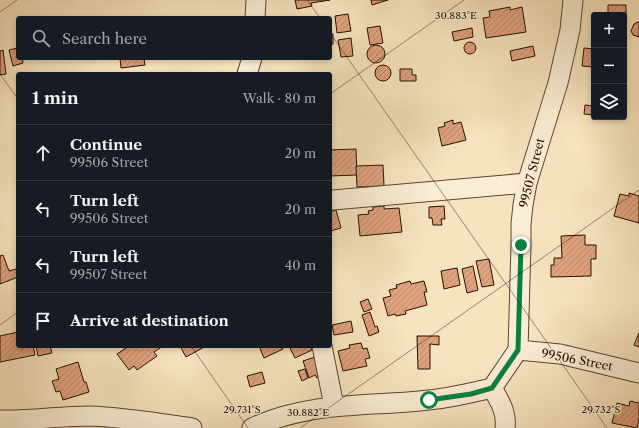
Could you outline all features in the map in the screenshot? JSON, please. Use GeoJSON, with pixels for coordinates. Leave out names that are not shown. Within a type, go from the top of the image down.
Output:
{"type":"FeatureCollection","features":[{"type":"Feature","properties":{"kind":"street"},"geometry":{"type":"LineString","coordinates":[[255,16],[256,0]]}},
{"type":"Feature","properties":{"kind":"street","name":"99507 Street"},"geometry":{"type":"LineString","coordinates":[[518,350],[521,224],[527,183],[558,83],[570,30],[573,0]]}},
{"type":"Feature","properties":{"kind":"street"},"geometry":{"type":"LineString","coordinates":[[248,72],[251,60]]}},
{"type":"Feature","properties":{"kind":"street"},"geometry":{"type":"LineString","coordinates":[[333,200],[527,183]]}},
{"type":"Feature","properties":{"kind":"street"},"geometry":{"type":"LineString","coordinates":[[322,348],[334,406]]}},
{"type":"Feature","properties":{"kind":"street"},"geometry":{"type":"LineString","coordinates":[[252,428],[268,420],[334,406],[429,400],[471,394],[492,388],[518,350]]}},
{"type":"Feature","properties":{"kind":"street","name":"99506 Street"},"geometry":{"type":"LineString","coordinates":[[518,350],[560,354],[639,373]]}},
{"type":"Feature","properties":{"kind":"street"},"geometry":{"type":"LineString","coordinates":[[492,388],[502,403],[506,422],[505,428]]}},
{"type":"Feature","properties":{"kind":"street"},"geometry":{"type":"LineString","coordinates":[[0,420],[20,421],[88,416],[192,428]]}},
{"type":"Feature","properties":{"kind":"building"},"geometry":{"type":"Polygon","coordinates":[[[295,0],[330,0],[311,3],[312,6],[297,9],[295,0]]]}},
{"type":"Feature","properties":{"kind":"building"},"geometry":{"type":"Polygon","coordinates":[[[371,0],[388,0],[372,5],[371,0]]]}},
{"type":"Feature","properties":{"kind":"building"},"geometry":{"type":"Polygon","coordinates":[[[608,5],[626,5],[626,12],[608,12],[608,5]]]}},
{"type":"Feature","properties":{"kind":"building"},"geometry":{"type":"Polygon","coordinates":[[[510,7],[510,10],[522,7],[526,32],[486,38],[483,18],[490,17],[489,11],[510,7]]]}},
{"type":"Feature","properties":{"kind":"building"},"geometry":{"type":"Polygon","coordinates":[[[348,14],[351,31],[337,33],[335,16],[348,14]]]}},
{"type":"Feature","properties":{"kind":"building"},"geometry":{"type":"Polygon","coordinates":[[[638,22],[639,37],[633,35],[631,31],[634,24],[638,22]]]}},
{"type":"Feature","properties":{"kind":"building"},"geometry":{"type":"Polygon","coordinates":[[[380,26],[383,43],[370,45],[367,28],[380,26]]]}},
{"type":"Feature","properties":{"kind":"building"},"geometry":{"type":"Polygon","coordinates":[[[472,28],[473,37],[454,41],[452,32],[472,28]]]}},
{"type":"Feature","properties":{"kind":"building"},"geometry":{"type":"Polygon","coordinates":[[[351,38],[353,56],[341,57],[338,40],[351,38]]]}},
{"type":"Feature","properties":{"kind":"building"},"geometry":{"type":"Polygon","coordinates":[[[472,42],[475,43],[475,53],[468,54],[465,53],[464,46],[465,43],[472,42]]]}},
{"type":"Feature","properties":{"kind":"building"},"geometry":{"type":"Polygon","coordinates":[[[376,45],[382,48],[385,54],[382,60],[376,63],[370,60],[367,54],[370,48],[376,45]]]}},
{"type":"Feature","properties":{"kind":"building"},"geometry":{"type":"Polygon","coordinates":[[[533,46],[535,56],[512,61],[510,51],[533,46]]]}},
{"type":"Feature","properties":{"kind":"building"},"geometry":{"type":"Polygon","coordinates":[[[16,48],[16,60],[22,60],[23,63],[13,66],[9,50],[16,48]]]}},
{"type":"Feature","properties":{"kind":"building"},"geometry":{"type":"Polygon","coordinates":[[[584,48],[591,49],[591,67],[582,66],[584,48]]]}},
{"type":"Feature","properties":{"kind":"building"},"geometry":{"type":"Polygon","coordinates":[[[3,50],[6,74],[0,75],[0,51],[3,50]]]}},
{"type":"Feature","properties":{"kind":"building"},"geometry":{"type":"Polygon","coordinates":[[[120,60],[144,60],[145,65],[121,68],[120,60]]]}},
{"type":"Feature","properties":{"kind":"building"},"geometry":{"type":"Polygon","coordinates":[[[380,65],[386,65],[391,70],[389,79],[386,81],[380,81],[375,76],[375,70],[380,65]]]}},
{"type":"Feature","properties":{"kind":"building"},"geometry":{"type":"Polygon","coordinates":[[[400,69],[412,69],[412,75],[416,75],[416,81],[400,81],[400,69]]]}},
{"type":"Feature","properties":{"kind":"building"},"geometry":{"type":"Polygon","coordinates":[[[585,105],[591,106],[591,115],[584,114],[585,105]]]}},
{"type":"Feature","properties":{"kind":"building"},"geometry":{"type":"Polygon","coordinates":[[[453,120],[453,124],[461,122],[466,140],[442,146],[438,128],[445,126],[444,123],[453,120]]]}},
{"type":"Feature","properties":{"kind":"building"},"geometry":{"type":"Polygon","coordinates":[[[356,149],[357,175],[332,176],[332,150],[356,149]]]}},
{"type":"Feature","properties":{"kind":"building"},"geometry":{"type":"Polygon","coordinates":[[[383,165],[384,186],[357,187],[356,166],[383,165]]]}},
{"type":"Feature","properties":{"kind":"building"},"geometry":{"type":"Polygon","coordinates":[[[629,193],[639,196],[639,223],[614,216],[620,194],[629,196],[629,193]]]}},
{"type":"Feature","properties":{"kind":"building"},"geometry":{"type":"Polygon","coordinates":[[[384,206],[384,209],[399,208],[402,232],[360,236],[358,215],[369,214],[368,211],[373,210],[373,207],[384,206]]]}},
{"type":"Feature","properties":{"kind":"building"},"geometry":{"type":"Polygon","coordinates":[[[444,206],[445,219],[441,219],[442,225],[433,225],[432,218],[429,218],[429,207],[444,206]]]}},
{"type":"Feature","properties":{"kind":"building"},"geometry":{"type":"Polygon","coordinates":[[[336,210],[341,228],[332,230],[332,211],[336,210]]]}},
{"type":"Feature","properties":{"kind":"building"},"geometry":{"type":"Polygon","coordinates":[[[585,235],[585,245],[596,245],[596,259],[591,259],[591,276],[551,277],[551,265],[554,265],[554,258],[562,258],[561,236],[585,235]]]}},
{"type":"Feature","properties":{"kind":"building"},"geometry":{"type":"Polygon","coordinates":[[[3,255],[9,271],[16,269],[16,278],[0,284],[0,256],[3,255]]]}},
{"type":"Feature","properties":{"kind":"building"},"geometry":{"type":"Polygon","coordinates":[[[489,259],[494,285],[482,287],[476,261],[489,259]]]}},
{"type":"Feature","properties":{"kind":"building"},"geometry":{"type":"Polygon","coordinates":[[[473,266],[478,290],[467,293],[462,269],[473,266]]]}},
{"type":"Feature","properties":{"kind":"building"},"geometry":{"type":"Polygon","coordinates":[[[457,268],[460,285],[444,289],[441,271],[457,268]]]}},
{"type":"Feature","properties":{"kind":"building"},"geometry":{"type":"Polygon","coordinates":[[[410,281],[411,284],[424,281],[427,292],[424,292],[427,305],[405,311],[406,314],[396,316],[395,314],[388,316],[383,298],[391,296],[389,290],[397,288],[396,285],[410,281]]]}},
{"type":"Feature","properties":{"kind":"building"},"geometry":{"type":"Polygon","coordinates":[[[368,299],[372,309],[364,312],[360,302],[368,299]]]}},
{"type":"Feature","properties":{"kind":"building"},"geometry":{"type":"Polygon","coordinates":[[[370,312],[375,327],[377,326],[379,332],[369,336],[362,315],[370,312]]]}},
{"type":"Feature","properties":{"kind":"building"},"geometry":{"type":"Polygon","coordinates":[[[351,321],[353,332],[334,335],[332,325],[351,321]]]}},
{"type":"Feature","properties":{"kind":"building"},"geometry":{"type":"Polygon","coordinates":[[[16,332],[16,348],[33,348],[35,355],[0,362],[0,336],[16,332]]]}},
{"type":"Feature","properties":{"kind":"building"},"geometry":{"type":"Polygon","coordinates":[[[639,333],[639,347],[634,345],[639,333]]]}},
{"type":"Feature","properties":{"kind":"building"},"geometry":{"type":"Polygon","coordinates":[[[417,336],[439,336],[439,345],[430,344],[430,369],[418,369],[417,336]]]}},
{"type":"Feature","properties":{"kind":"building"},"geometry":{"type":"Polygon","coordinates":[[[361,343],[363,349],[367,348],[370,358],[365,359],[367,366],[343,371],[338,351],[350,348],[349,345],[361,343]]]}},
{"type":"Feature","properties":{"kind":"building"},"geometry":{"type":"Polygon","coordinates":[[[36,348],[51,348],[52,353],[38,356],[36,348]]]}},
{"type":"Feature","properties":{"kind":"building"},"geometry":{"type":"Polygon","coordinates":[[[126,348],[160,348],[154,352],[157,356],[137,370],[134,366],[129,370],[117,354],[126,348]]]}},
{"type":"Feature","properties":{"kind":"building"},"geometry":{"type":"Polygon","coordinates":[[[181,348],[202,348],[186,357],[181,348]]]}},
{"type":"Feature","properties":{"kind":"building"},"geometry":{"type":"Polygon","coordinates":[[[260,348],[283,348],[283,349],[264,358],[260,348]]]}},
{"type":"Feature","properties":{"kind":"building"},"geometry":{"type":"Polygon","coordinates":[[[290,348],[312,348],[312,350],[295,358],[290,348]]]}},
{"type":"Feature","properties":{"kind":"building"},"geometry":{"type":"Polygon","coordinates":[[[315,357],[323,376],[317,378],[315,375],[309,378],[303,361],[315,357]]]}},
{"type":"Feature","properties":{"kind":"building"},"geometry":{"type":"Polygon","coordinates":[[[78,362],[84,382],[86,382],[89,392],[63,400],[60,391],[56,392],[52,381],[59,379],[56,369],[78,362]]]}},
{"type":"Feature","properties":{"kind":"building"},"geometry":{"type":"Polygon","coordinates":[[[305,369],[308,378],[302,381],[298,371],[305,369]]]}},
{"type":"Feature","properties":{"kind":"building"},"geometry":{"type":"Polygon","coordinates":[[[262,372],[265,383],[250,387],[247,376],[262,372]]]}},
{"type":"Feature","properties":{"kind":"building"},"geometry":{"type":"Polygon","coordinates":[[[630,401],[639,403],[637,428],[612,423],[617,403],[629,406],[630,401]]]}},
{"type":"Feature","properties":{"kind":"route"},"geometry":{"type":"LineString","coordinates":[[429,400],[471,394],[492,388],[518,350],[521,245]]}}]}
